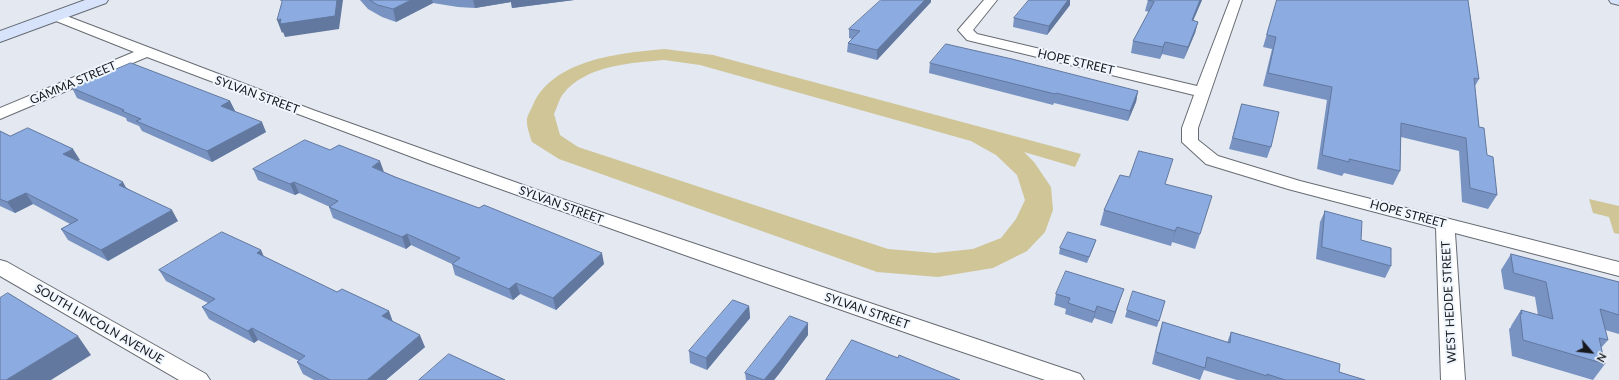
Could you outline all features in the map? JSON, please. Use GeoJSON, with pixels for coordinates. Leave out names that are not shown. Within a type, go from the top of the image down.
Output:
{"type":"FeatureCollection","features":[{"type":"Feature","properties":{"kind":"main road"},"geometry":{"type":"LineString","coordinates":[[0,37],[100,0]]}},
{"type":"Feature","properties":{"kind":"street","name":"HOPE STREET"},"geometry":{"type":"LineString","coordinates":[[992,0],[965,30],[972,37],[1203,92],[1190,128],[1190,142],[1212,160],[1294,185],[1619,269]]}},
{"type":"Feature","properties":{"kind":"street"},"geometry":{"type":"LineString","coordinates":[[1203,92],[1236,0]]}},
{"type":"Feature","properties":{"kind":"street","name":"SYLVAN STREET"},"geometry":{"type":"LineString","coordinates":[[56,16],[247,92],[663,242],[1072,380]]}},
{"type":"Feature","properties":{"kind":"street","name":"GAMMA STREET"},"geometry":{"type":"LineString","coordinates":[[0,114],[146,52]]}},
{"type":"Feature","properties":{"kind":"street","name":"WEST HEDDE STREET"},"geometry":{"type":"LineString","coordinates":[[1444,224],[1453,380]]}},
{"type":"Feature","properties":{"kind":"street","name":"SOUTH LINCOLN AVENUE"},"geometry":{"type":"LineString","coordinates":[[0,267],[198,380]]}},
{"type":"Feature","properties":{"kind":"shaded area"},"geometry":{"type":"Polygon","coordinates":[[[664,49],[713,55],[1081,154],[1075,167],[1024,152],[1034,162],[1051,187],[1053,210],[1045,232],[1027,251],[993,268],[938,277],[877,272],[559,159],[532,142],[528,127],[528,116],[543,90],[556,77],[572,68],[609,56],[664,49]],[[664,60],[638,62],[610,67],[596,71],[584,77],[573,84],[563,94],[559,101],[554,114],[560,135],[578,147],[888,249],[935,253],[973,249],[1001,238],[1016,219],[1025,200],[1017,175],[996,155],[971,141],[700,65],[664,60]]]}},
{"type":"Feature","properties":{"kind":"shaded area"},"geometry":{"type":"Polygon","coordinates":[[[1589,199],[1619,206],[1619,234],[1614,233],[1609,217],[1593,213],[1589,199]]]}},
{"type":"Feature","properties":{"kind":"building"},"geometry":{"type":"Polygon","coordinates":[[[281,0],[337,0],[335,16],[280,24],[281,19],[277,20],[282,2],[281,0]]]}},
{"type":"Feature","properties":{"kind":"building"},"geometry":{"type":"Polygon","coordinates":[[[370,0],[411,0],[393,9],[378,5],[370,0]]]}},
{"type":"Feature","properties":{"kind":"building"},"geometry":{"type":"Polygon","coordinates":[[[881,0],[925,0],[877,50],[848,43],[860,31],[849,29],[881,0]]]}},
{"type":"Feature","properties":{"kind":"building"},"geometry":{"type":"Polygon","coordinates":[[[1029,0],[1068,0],[1049,26],[1014,18],[1029,0]]]}},
{"type":"Feature","properties":{"kind":"building"},"geometry":{"type":"Polygon","coordinates":[[[1148,0],[1200,0],[1192,20],[1198,22],[1188,47],[1165,42],[1163,47],[1133,41],[1154,2],[1148,0]]]}},
{"type":"Feature","properties":{"kind":"building"},"geometry":{"type":"Polygon","coordinates":[[[1277,0],[1468,0],[1479,79],[1474,78],[1479,127],[1484,128],[1487,155],[1493,157],[1497,195],[1470,188],[1466,138],[1401,123],[1400,171],[1349,159],[1349,162],[1322,155],[1332,87],[1268,73],[1276,37],[1267,35],[1277,0]]]}},
{"type":"Feature","properties":{"kind":"building"},"geometry":{"type":"Polygon","coordinates":[[[946,44],[1138,91],[1130,111],[930,63],[946,44]]]}},
{"type":"Feature","properties":{"kind":"building"},"geometry":{"type":"Polygon","coordinates":[[[131,63],[230,101],[221,106],[262,122],[207,151],[136,121],[141,119],[122,111],[124,110],[72,88],[131,63]]]}},
{"type":"Feature","properties":{"kind":"building"},"geometry":{"type":"Polygon","coordinates":[[[1242,104],[1279,112],[1271,147],[1233,138],[1242,104]]]}},
{"type":"Feature","properties":{"kind":"building"},"geometry":{"type":"Polygon","coordinates":[[[28,128],[73,149],[63,154],[123,182],[119,185],[172,210],[101,250],[61,229],[78,220],[26,193],[7,202],[0,199],[0,131],[10,136],[28,128]]]}},
{"type":"Feature","properties":{"kind":"building"},"geometry":{"type":"Polygon","coordinates":[[[305,140],[330,150],[339,145],[380,161],[372,167],[395,177],[479,208],[484,205],[602,253],[553,298],[516,283],[509,289],[452,264],[460,258],[407,234],[402,237],[329,207],[338,201],[294,182],[290,184],[253,169],[305,140]]]}},
{"type":"Feature","properties":{"kind":"building"},"geometry":{"type":"Polygon","coordinates":[[[1139,151],[1173,159],[1165,184],[1212,196],[1200,234],[1177,227],[1175,231],[1104,210],[1120,175],[1129,177],[1139,151]]]}},
{"type":"Feature","properties":{"kind":"building"},"geometry":{"type":"Polygon","coordinates":[[[1325,211],[1362,221],[1361,240],[1391,248],[1391,266],[1322,247],[1325,211]]]}},
{"type":"Feature","properties":{"kind":"building"},"geometry":{"type":"Polygon","coordinates":[[[222,232],[261,250],[257,253],[337,292],[342,289],[389,311],[382,316],[420,335],[367,380],[330,380],[297,362],[305,356],[252,328],[248,331],[202,307],[215,299],[159,270],[222,232]]]}},
{"type":"Feature","properties":{"kind":"building"},"geometry":{"type":"Polygon","coordinates":[[[1068,232],[1096,240],[1089,257],[1060,248],[1068,232]]]}},
{"type":"Feature","properties":{"kind":"building"},"geometry":{"type":"Polygon","coordinates":[[[1511,254],[1619,282],[1619,315],[1600,309],[1608,340],[1599,338],[1605,364],[1523,340],[1521,310],[1553,319],[1546,282],[1514,273],[1511,254]]]}},
{"type":"Feature","properties":{"kind":"building"},"geometry":{"type":"Polygon","coordinates":[[[1066,271],[1124,289],[1115,312],[1097,306],[1095,312],[1068,303],[1070,298],[1056,294],[1066,271]]]}},
{"type":"Feature","properties":{"kind":"building"},"geometry":{"type":"Polygon","coordinates":[[[1133,291],[1165,301],[1159,321],[1127,310],[1133,291]]]}},
{"type":"Feature","properties":{"kind":"building"},"geometry":{"type":"Polygon","coordinates":[[[8,293],[78,336],[6,380],[0,380],[0,298],[8,293]]]}},
{"type":"Feature","properties":{"kind":"building"},"geometry":{"type":"Polygon","coordinates":[[[733,300],[749,306],[706,358],[689,351],[733,300]]]}},
{"type":"Feature","properties":{"kind":"building"},"geometry":{"type":"Polygon","coordinates":[[[790,316],[808,323],[779,362],[764,380],[745,373],[790,316]]]}},
{"type":"Feature","properties":{"kind":"building"},"geometry":{"type":"Polygon","coordinates":[[[1163,322],[1230,343],[1231,332],[1340,364],[1339,372],[1365,380],[1285,380],[1267,374],[1267,376],[1207,357],[1205,368],[1156,352],[1163,322]]]}},
{"type":"Feature","properties":{"kind":"building"},"geometry":{"type":"Polygon","coordinates":[[[852,340],[898,358],[899,355],[960,380],[826,380],[852,340]]]}},
{"type":"Feature","properties":{"kind":"building"},"geometry":{"type":"Polygon","coordinates":[[[449,354],[505,380],[419,380],[449,354]]]}}]}
